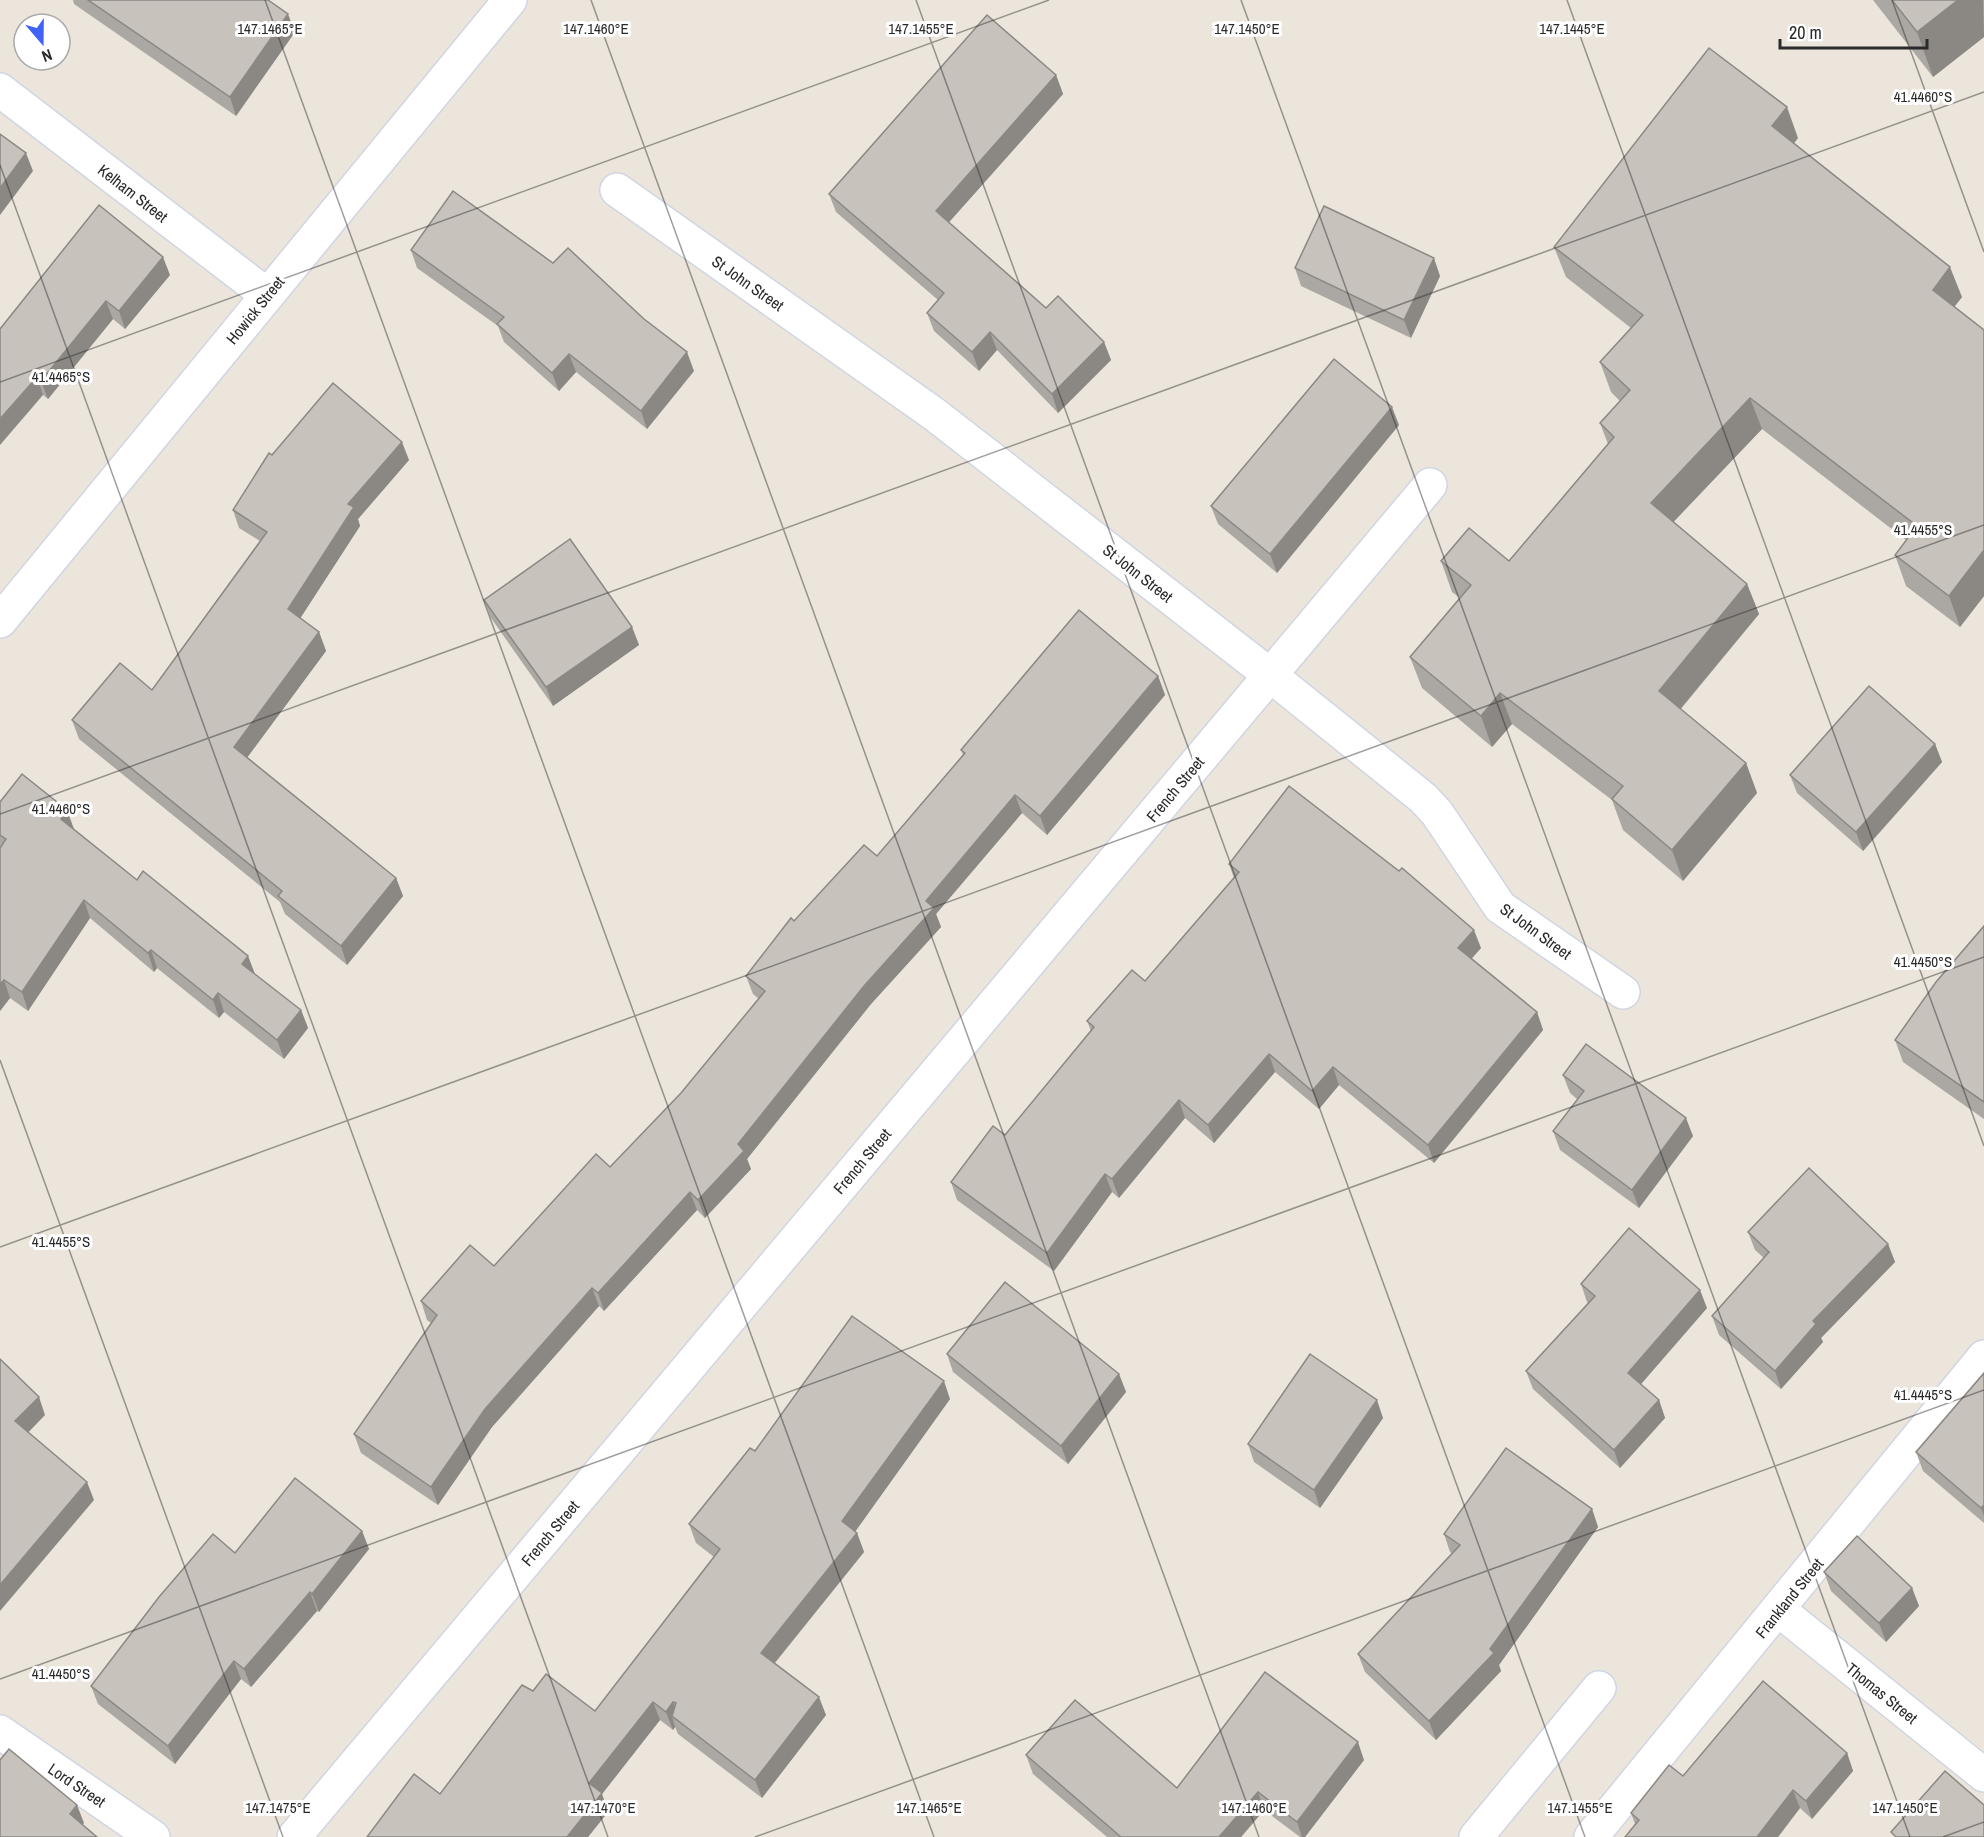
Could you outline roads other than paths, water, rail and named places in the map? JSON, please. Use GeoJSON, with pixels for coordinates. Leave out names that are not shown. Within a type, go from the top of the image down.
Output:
{"type":"FeatureCollection","features":[{"type":"Feature","properties":{"kind":"street","name":"Howick Street"},"geometry":{"type":"LineString","coordinates":[[0,621],[510,0]]}},
{"type":"Feature","properties":{"kind":"street","name":"Kelham Street"},"geometry":{"type":"LineString","coordinates":[[0,90],[267,295]]}},
{"type":"Feature","properties":{"kind":"street","name":"St John Street"},"geometry":{"type":"LineString","coordinates":[[617,190],[934,414],[1270,675],[1430,805],[1500,907],[1623,992]]}},
{"type":"Feature","properties":{"kind":"street","name":"French Street"},"geometry":{"type":"LineString","coordinates":[[294,1837],[1430,485]]}},
{"type":"Feature","properties":{"kind":"street","name":"Frankland Street"},"geometry":{"type":"LineString","coordinates":[[1591,1837],[1984,1357]]}},
{"type":"Feature","properties":{"kind":"street","name":"Thomas Street"},"geometry":{"type":"LineString","coordinates":[[1779,1610],[1984,1775]]}},
{"type":"Feature","properties":{"kind":"street"},"geometry":{"type":"LineString","coordinates":[[1476,1837],[1599,1688]]}},
{"type":"Feature","properties":{"kind":"street","name":"Lord Street"},"geometry":{"type":"LineString","coordinates":[[0,1732],[153,1837]]}}]}
